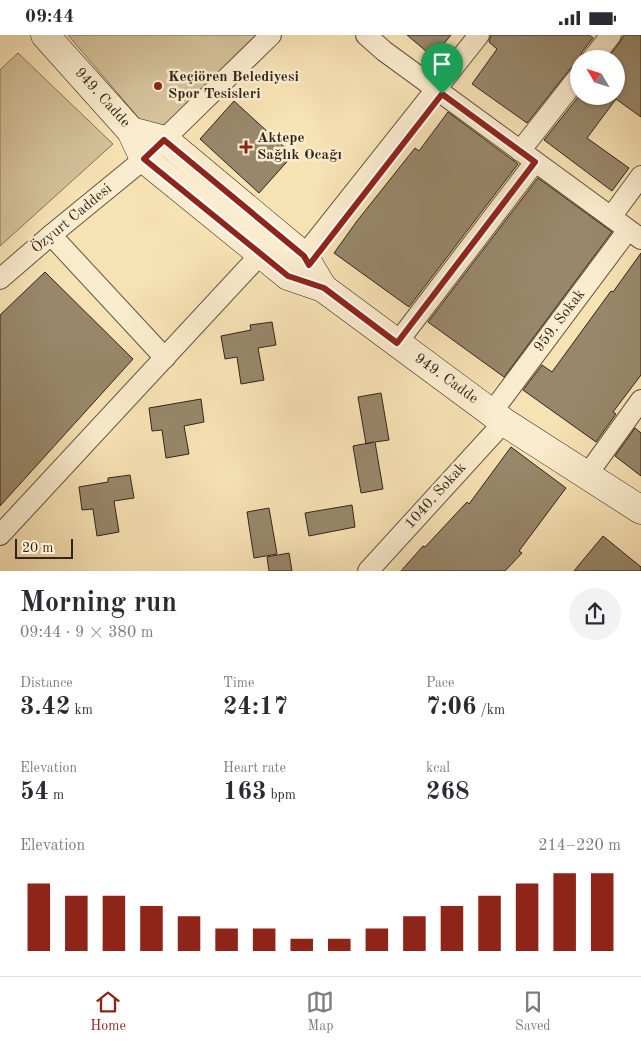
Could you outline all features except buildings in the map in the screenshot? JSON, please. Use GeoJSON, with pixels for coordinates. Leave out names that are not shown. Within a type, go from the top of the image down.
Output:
{"type":"FeatureCollection","features":[{"type":"Feature","properties":{"kind":"street","name":"949. Cadde"},"geometry":{"type":"LineString","coordinates":[[45,35],[131,131],[169,143],[269,245],[299,269],[498,417],[641,510]]}},
{"type":"Feature","properties":{"kind":"street"},"geometry":{"type":"LineString","coordinates":[[169,143],[271,35]]}},
{"type":"Feature","properties":{"kind":"street"},"geometry":{"type":"LineString","coordinates":[[169,143],[284,35]]}},
{"type":"Feature","properties":{"kind":"street"},"geometry":{"type":"LineString","coordinates":[[366,35],[384,51],[635,235]]}},
{"type":"Feature","properties":{"kind":"street"},"geometry":{"type":"LineString","coordinates":[[299,269],[439,91],[479,35]]}},
{"type":"Feature","properties":{"kind":"street"},"geometry":{"type":"LineString","coordinates":[[599,50],[611,35]]}},
{"type":"Feature","properties":{"kind":"street"},"geometry":{"type":"LineString","coordinates":[[397,343],[528,156],[570,90]]}},
{"type":"Feature","properties":{"kind":"street"},"geometry":{"type":"LineString","coordinates":[[0,535],[269,245],[149,162],[131,131]]}},
{"type":"Feature","properties":{"kind":"street","name":"Özyurt Caddesi"},"geometry":{"type":"LineString","coordinates":[[0,279],[51,235],[149,162],[169,143]]}},
{"type":"Feature","properties":{"kind":"street"},"geometry":{"type":"LineString","coordinates":[[611,217],[641,176]]}},
{"type":"Feature","properties":{"kind":"street"},"geometry":{"type":"LineString","coordinates":[[51,235],[165,358]]}},
{"type":"Feature","properties":{"kind":"street","name":"959. Sokak"},"geometry":{"type":"LineString","coordinates":[[498,417],[635,235]]}},
{"type":"Feature","properties":{"kind":"street"},"geometry":{"type":"LineString","coordinates":[[587,475],[641,400]]}},
{"type":"Feature","properties":{"kind":"street","name":"1040. Sokak"},"geometry":{"type":"LineString","coordinates":[[368,571],[498,417]]}},
{"type":"Feature","properties":{"kind":"shaded area","name":"Keçiören Belediyesi Spor Tesisleri"},"geometry":{"type":"Polygon","coordinates":[[[68,35],[256,35],[154,136],[68,35]]]}},
{"type":"Feature","properties":{"kind":"shaded area"},"geometry":{"type":"Polygon","coordinates":[[[18,53],[113,144],[0,246],[0,70],[18,53]]]}},
{"type":"Feature","properties":{"kind":"place","name":"Keçiören Belediyesi Spor Tesisleri"},"geometry":{"type":"Point","coordinates":[158,86]}},
{"type":"Feature","properties":{"kind":"place","name":"Aktepe Sağlık Ocağı"},"geometry":{"type":"Point","coordinates":[246,147]}},
{"type":"Feature","properties":{"kind":"route"},"geometry":{"type":"LineString","coordinates":[[442,94],[535,162],[397,343],[324,288],[288,276],[144,159],[164,140],[304,256],[309,265],[442,94]]}}]}
